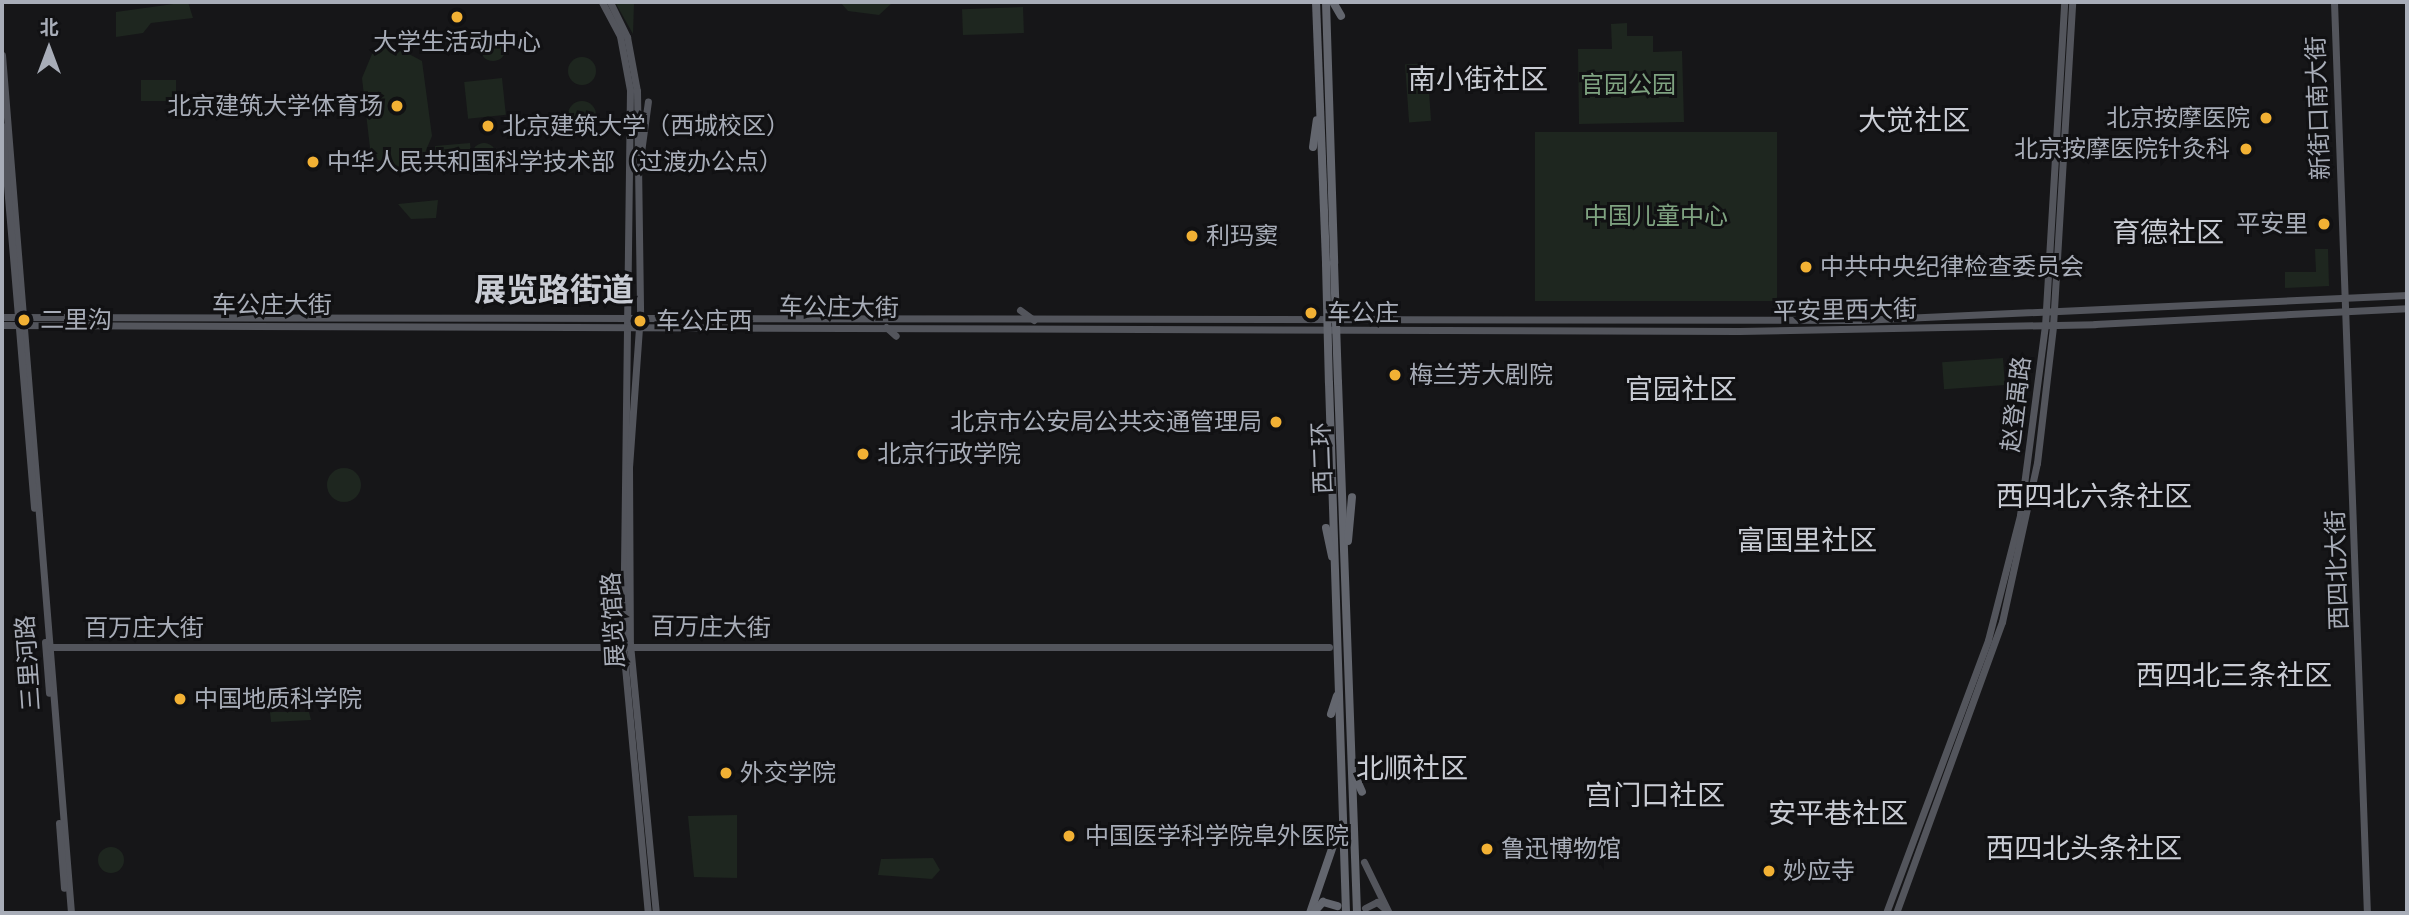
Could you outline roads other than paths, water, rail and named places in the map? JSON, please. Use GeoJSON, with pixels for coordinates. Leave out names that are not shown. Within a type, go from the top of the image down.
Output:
{"type":"FeatureCollection","features":[{"type":"Feature","properties":{"kind":"highway","name":"西二环"},"geometry":{"type":"LineString","coordinates":[[1316,2],[1330,263]]}},
{"type":"Feature","properties":{"kind":"highway","name":"西二环"},"geometry":{"type":"LineString","coordinates":[[1326,2],[1333,382],[1357,913]]}},
{"type":"Feature","properties":{"kind":"highway"},"geometry":{"type":"LineString","coordinates":[[1333,2],[1341,16]]}},
{"type":"Feature","properties":{"kind":"highway"},"geometry":{"type":"LineString","coordinates":[[1313,146],[1320,93]]}},
{"type":"Feature","properties":{"kind":"highway"},"geometry":{"type":"LineString","coordinates":[[1341,576],[1352,497]]}},
{"type":"Feature","properties":{"kind":"highway"},"geometry":{"type":"LineString","coordinates":[[1326,528],[1341,576]]}},
{"type":"Feature","properties":{"kind":"highway","name":"西二环"},"geometry":{"type":"LineString","coordinates":[[1341,576],[1340,686],[1346,912]]}},
{"type":"Feature","properties":{"kind":"highway"},"geometry":{"type":"LineString","coordinates":[[1331,714],[1340,686]]}},
{"type":"Feature","properties":{"kind":"highway"},"geometry":{"type":"LineString","coordinates":[[1352,770],[1362,792]]}},
{"type":"Feature","properties":{"kind":"highway"},"geometry":{"type":"LineString","coordinates":[[1311,913],[1334,843]]}},
{"type":"Feature","properties":{"kind":"highway"},"geometry":{"type":"LineString","coordinates":[[1311,913],[1323,902],[1337,901],[1346,912]]}},
{"type":"Feature","properties":{"kind":"main road","name":"赵登禹路"},"geometry":{"type":"LineString","coordinates":[[1896,913],[2002,621],[2038,463],[2049,326],[2064,2]]}},
{"type":"Feature","properties":{"kind":"main road","name":"赵登禹路"},"geometry":{"type":"LineString","coordinates":[[2049,314],[2072,2]]}},
{"type":"Feature","properties":{"kind":"main road","name":"新街口南大街"},"geometry":{"type":"LineString","coordinates":[[2334,2],[2342,308]]}},
{"type":"Feature","properties":{"kind":"main road"},"geometry":{"type":"LineString","coordinates":[[607,4],[634,65],[640,314],[632,323]]}},
{"type":"Feature","properties":{"kind":"main road"},"geometry":{"type":"LineString","coordinates":[[607,4],[620,36],[630,90],[629,314]]}},
{"type":"Feature","properties":{"kind":"main road","name":"三里河路"},"geometry":{"type":"LineString","coordinates":[[2,55],[69,913]]}},
{"type":"Feature","properties":{"kind":"main road"},"geometry":{"type":"LineString","coordinates":[[638,184],[648,101]]}},
{"type":"Feature","properties":{"kind":"main road","name":"三里河路"},"geometry":{"type":"LineString","coordinates":[[2,118],[50,647],[69,913]]}},
{"type":"Feature","properties":{"kind":"main road","name":"平安里西大街"},"geometry":{"type":"LineString","coordinates":[[1318,316],[2049,314],[2407,295]]}},
{"type":"Feature","properties":{"kind":"main road","name":"平安里西大街"},"geometry":{"type":"LineString","coordinates":[[1318,330],[2049,326],[2342,308],[2407,308]]}},
{"type":"Feature","properties":{"kind":"main road","name":"西四北大街"},"geometry":{"type":"LineString","coordinates":[[2342,308],[2367,913]]}},
{"type":"Feature","properties":{"kind":"main road"},"geometry":{"type":"LineString","coordinates":[[1020,310],[1034,320]]}},
{"type":"Feature","properties":{"kind":"main road","name":"车公庄大街"},"geometry":{"type":"LineString","coordinates":[[21,321],[629,314],[1034,320],[1318,316]]}},
{"type":"Feature","properties":{"kind":"main road","name":"展览馆路"},"geometry":{"type":"LineString","coordinates":[[629,314],[632,323],[627,645],[648,913]]}},
{"type":"Feature","properties":{"kind":"main road"},"geometry":{"type":"LineString","coordinates":[[2,317],[21,321]]}},
{"type":"Feature","properties":{"kind":"main road"},"geometry":{"type":"LineString","coordinates":[[2,324],[21,321]]}},
{"type":"Feature","properties":{"kind":"main road","name":"车公庄大街"},"geometry":{"type":"LineString","coordinates":[[21,321],[632,323],[1318,330]]}},
{"type":"Feature","properties":{"kind":"main road","name":"赵登禹路"},"geometry":{"type":"LineString","coordinates":[[1886,913],[2007,575],[2027,476],[2049,326]]}},
{"type":"Feature","properties":{"kind":"main road"},"geometry":{"type":"LineString","coordinates":[[885,327],[896,336]]}},
{"type":"Feature","properties":{"kind":"main road","name":"展览馆路"},"geometry":{"type":"LineString","coordinates":[[627,645],[656,913]]}},
{"type":"Feature","properties":{"kind":"main road","name":"百万庄大街"},"geometry":{"type":"LineString","coordinates":[[50,647],[1329,647]]}},
{"type":"Feature","properties":{"kind":"main road"},"geometry":{"type":"LineString","coordinates":[[1364,862],[1387,913]]}},
{"type":"Feature","properties":{"kind":"main road"},"geometry":{"type":"LineString","coordinates":[[1366,908],[1377,902],[1387,913]]}},
{"type":"Feature","properties":{"kind":"place","name":"大学生活动中心"},"geometry":{"type":"Point","coordinates":[457,17]}},
{"type":"Feature","properties":{"kind":"place","name":"北京建筑大学体育场"},"geometry":{"type":"Point","coordinates":[397,106]}},
{"type":"Feature","properties":{"kind":"place","name":"北京按摩医院"},"geometry":{"type":"Point","coordinates":[2266,118]}},
{"type":"Feature","properties":{"kind":"place","name":"北京建筑大学（西城校区）"},"geometry":{"type":"Point","coordinates":[488,126]}},
{"type":"Feature","properties":{"kind":"place","name":"北京按摩医院针灸科"},"geometry":{"type":"Point","coordinates":[2246,149]}},
{"type":"Feature","properties":{"kind":"place","name":"中华人民共和国科学技术部（过渡办公点）"},"geometry":{"type":"Point","coordinates":[313,162]}},
{"type":"Feature","properties":{"kind":"place","name":"平安里"},"geometry":{"type":"Point","coordinates":[2324,224]}},
{"type":"Feature","properties":{"kind":"place","name":"利玛窦"},"geometry":{"type":"Point","coordinates":[1192,236]}},
{"type":"Feature","properties":{"kind":"place","name":"中共中央纪律检查委员会"},"geometry":{"type":"Point","coordinates":[1806,267]}},
{"type":"Feature","properties":{"kind":"place","name":"车公庄"},"geometry":{"type":"Point","coordinates":[1311,313]}},
{"type":"Feature","properties":{"kind":"place","name":"二里沟"},"geometry":{"type":"Point","coordinates":[24,320]}},
{"type":"Feature","properties":{"kind":"place","name":"车公庄西"},"geometry":{"type":"Point","coordinates":[640,321]}},
{"type":"Feature","properties":{"kind":"place","name":"梅兰芳大剧院"},"geometry":{"type":"Point","coordinates":[1395,375]}},
{"type":"Feature","properties":{"kind":"place","name":"北京市公安局公共交通管理局"},"geometry":{"type":"Point","coordinates":[1276,422]}},
{"type":"Feature","properties":{"kind":"place","name":"北京行政学院"},"geometry":{"type":"Point","coordinates":[863,454]}},
{"type":"Feature","properties":{"kind":"place","name":"中国地质科学院"},"geometry":{"type":"Point","coordinates":[180,699]}},
{"type":"Feature","properties":{"kind":"place","name":"外交学院"},"geometry":{"type":"Point","coordinates":[726,773]}},
{"type":"Feature","properties":{"kind":"place","name":"中国医学科学院阜外医院"},"geometry":{"type":"Point","coordinates":[1069,836]}},
{"type":"Feature","properties":{"kind":"place","name":"鲁迅博物馆"},"geometry":{"type":"Point","coordinates":[1487,849]}},
{"type":"Feature","properties":{"kind":"place","name":"妙应寺"},"geometry":{"type":"Point","coordinates":[1769,871]}},
{"type":"Feature","properties":{"kind":"district","name":"南小街社区"},"geometry":{"type":"Point","coordinates":[1478,79]}},
{"type":"Feature","properties":{"kind":"district","name":"大觉社区"},"geometry":{"type":"Point","coordinates":[1914,120]}},
{"type":"Feature","properties":{"kind":"district","name":"育德社区"},"geometry":{"type":"Point","coordinates":[2168,232]}},
{"type":"Feature","properties":{"kind":"district","name":"展览路街道"},"geometry":{"type":"Point","coordinates":[554,290]}},
{"type":"Feature","properties":{"kind":"district","name":"官园社区"},"geometry":{"type":"Point","coordinates":[1681,389]}},
{"type":"Feature","properties":{"kind":"district","name":"西四北六条社区"},"geometry":{"type":"Point","coordinates":[2094,496]}},
{"type":"Feature","properties":{"kind":"district","name":"富国里社区"},"geometry":{"type":"Point","coordinates":[1807,540]}},
{"type":"Feature","properties":{"kind":"district","name":"西四北三条社区"},"geometry":{"type":"Point","coordinates":[2234,675]}},
{"type":"Feature","properties":{"kind":"district","name":"北顺社区"},"geometry":{"type":"Point","coordinates":[1412,768]}},
{"type":"Feature","properties":{"kind":"district","name":"宫门口社区"},"geometry":{"type":"Point","coordinates":[1655,795]}},
{"type":"Feature","properties":{"kind":"district","name":"安平巷社区"},"geometry":{"type":"Point","coordinates":[1838,813]}},
{"type":"Feature","properties":{"kind":"district","name":"西四北头条社区"},"geometry":{"type":"Point","coordinates":[2084,848]}},
{"type":"Feature","properties":{"kind":"park label","name":"官园公园"},"geometry":{"type":"Point","coordinates":[1628,85]}},
{"type":"Feature","properties":{"kind":"park label","name":"中国儿童中心"},"geometry":{"type":"Point","coordinates":[1656,216]}}]}
